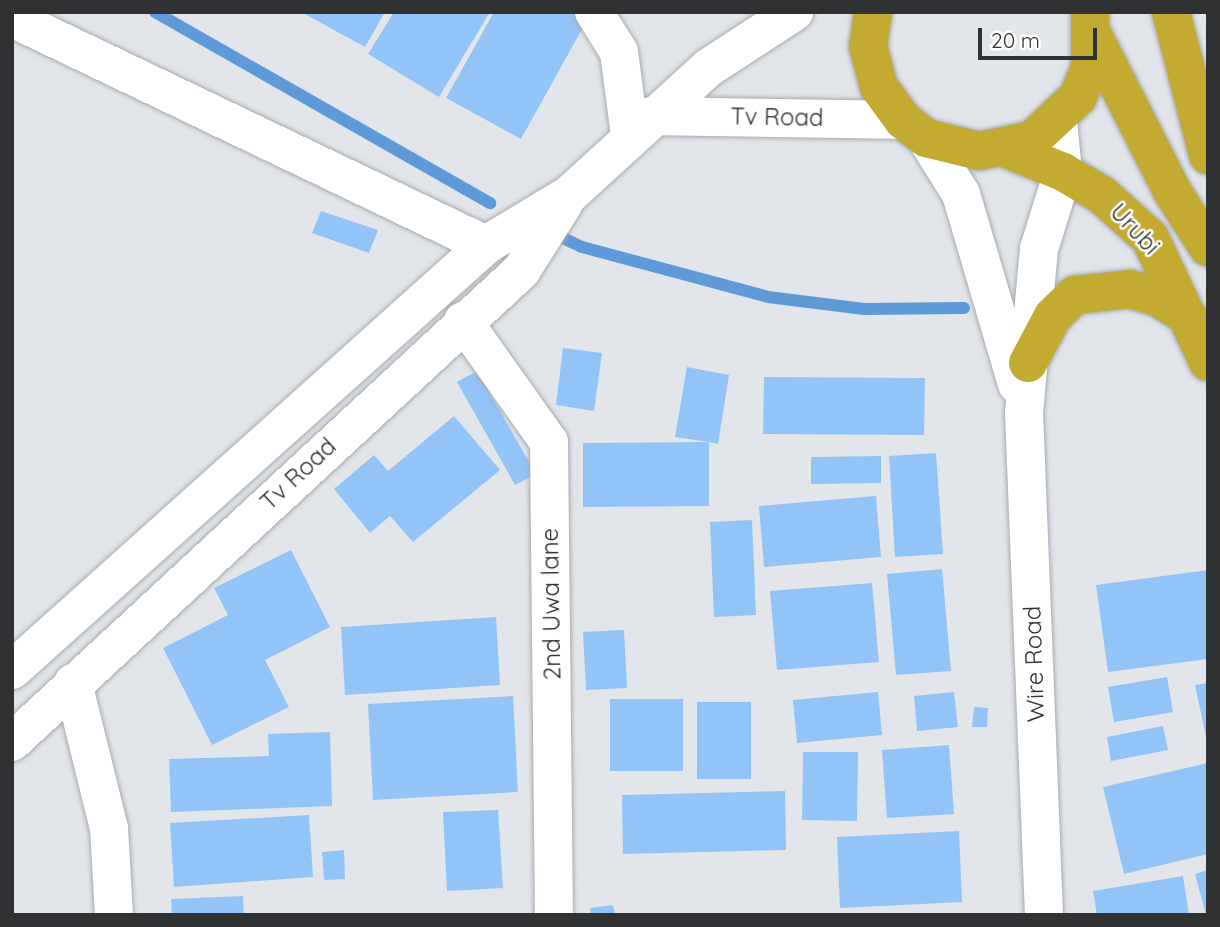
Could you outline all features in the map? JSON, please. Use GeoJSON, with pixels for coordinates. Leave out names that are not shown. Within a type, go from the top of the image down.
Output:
{"type":"FeatureCollection","features":[{"type":"Feature","properties":{"kind":"highway"},"geometry":{"type":"LineString","coordinates":[[873,12],[868,46],[879,87],[915,129],[979,151],[1007,149],[1058,121],[1079,97],[1092,24]]}},
{"type":"Feature","properties":{"kind":"highway"},"geometry":{"type":"LineString","coordinates":[[1171,12],[1208,155]]}},
{"type":"Feature","properties":{"kind":"highway"},"geometry":{"type":"LineString","coordinates":[[1092,24],[1172,191],[1208,247]]}},
{"type":"Feature","properties":{"kind":"highway","name":"Urubi"},"geometry":{"type":"LineString","coordinates":[[1007,149],[1063,172],[1102,195],[1150,238],[1208,362]]}},
{"type":"Feature","properties":{"kind":"highway"},"geometry":{"type":"LineString","coordinates":[[1028,363],[1053,316],[1075,295],[1130,289],[1157,297],[1188,316]]}},
{"type":"Feature","properties":{"kind":"street"},"geometry":{"type":"LineString","coordinates":[[594,12],[619,52],[640,126]]}},
{"type":"Feature","properties":{"kind":"street","name":"Tv Road"},"geometry":{"type":"LineString","coordinates":[[12,670],[486,245],[569,195],[640,126],[747,37],[794,12]]}},
{"type":"Feature","properties":{"kind":"street"},"geometry":{"type":"LineString","coordinates":[[12,18],[486,245]]}},
{"type":"Feature","properties":{"kind":"street","name":"Wire Road"},"geometry":{"type":"LineString","coordinates":[[1044,915],[1024,413],[1039,249],[1063,172],[1058,121]]}},
{"type":"Feature","properties":{"kind":"street","name":"Tv Road"},"geometry":{"type":"LineString","coordinates":[[640,126],[915,129]]}},
{"type":"Feature","properties":{"kind":"street","name":"Wire Road"},"geometry":{"type":"LineString","coordinates":[[915,129],[961,194],[1024,413]]}},
{"type":"Feature","properties":{"kind":"street","name":"Tv Road"},"geometry":{"type":"LineString","coordinates":[[12,741],[463,321],[521,271],[569,195]]}},
{"type":"Feature","properties":{"kind":"street","name":"2nd Uwa lane"},"geometry":{"type":"LineString","coordinates":[[463,321],[549,442],[554,915]]}},
{"type":"Feature","properties":{"kind":"street"},"geometry":{"type":"LineString","coordinates":[[73,683],[109,828],[114,915]]}},
{"type":"Feature","properties":{"kind":"building"},"geometry":{"type":"Polygon","coordinates":[[[301,12],[385,12],[365,47],[301,12]]]}},
{"type":"Feature","properties":{"kind":"building"},"geometry":{"type":"Polygon","coordinates":[[[394,12],[490,12],[439,97],[368,54],[394,12]]]}},
{"type":"Feature","properties":{"kind":"building"},"geometry":{"type":"Polygon","coordinates":[[[494,12],[569,12],[586,22],[521,139],[446,98],[494,12]]]}},
{"type":"Feature","properties":{"kind":"building"},"geometry":{"type":"Polygon","coordinates":[[[321,211],[378,230],[369,253],[312,233],[321,211]]]}},
{"type":"Feature","properties":{"kind":"building"},"geometry":{"type":"Polygon","coordinates":[[[563,348],[602,353],[594,411],[556,405],[563,348]]]}},
{"type":"Feature","properties":{"kind":"building"},"geometry":{"type":"Polygon","coordinates":[[[687,367],[729,375],[718,444],[675,437],[687,367]]]}},
{"type":"Feature","properties":{"kind":"building"},"geometry":{"type":"Polygon","coordinates":[[[477,371],[536,474],[515,485],[457,382],[477,371]]]}},
{"type":"Feature","properties":{"kind":"building"},"geometry":{"type":"Polygon","coordinates":[[[764,377],[925,378],[924,435],[763,434],[764,377]]]}},
{"type":"Feature","properties":{"kind":"building"},"geometry":{"type":"Polygon","coordinates":[[[454,416],[500,470],[413,542],[390,516],[370,533],[334,489],[374,455],[388,471],[454,416]]]}},
{"type":"Feature","properties":{"kind":"building"},"geometry":{"type":"Polygon","coordinates":[[[709,442],[709,506],[583,507],[583,443],[709,442]]]}},
{"type":"Feature","properties":{"kind":"building"},"geometry":{"type":"Polygon","coordinates":[[[936,453],[943,554],[895,557],[889,456],[936,453]]]}},
{"type":"Feature","properties":{"kind":"building"},"geometry":{"type":"Polygon","coordinates":[[[881,456],[881,483],[811,484],[811,457],[881,456]]]}},
{"type":"Feature","properties":{"kind":"building"},"geometry":{"type":"Polygon","coordinates":[[[876,496],[881,557],[764,567],[759,506],[876,496]]]}},
{"type":"Feature","properties":{"kind":"building"},"geometry":{"type":"Polygon","coordinates":[[[752,520],[756,615],[714,617],[710,522],[752,520]]]}},
{"type":"Feature","properties":{"kind":"building"},"geometry":{"type":"Polygon","coordinates":[[[291,550],[330,627],[265,660],[289,707],[212,745],[163,648],[228,615],[214,588],[291,550]]]}},
{"type":"Feature","properties":{"kind":"building"},"geometry":{"type":"Polygon","coordinates":[[[942,569],[951,671],[896,675],[887,574],[942,569]]]}},
{"type":"Feature","properties":{"kind":"building"},"geometry":{"type":"Polygon","coordinates":[[[1208,570],[1208,659],[1108,672],[1096,585],[1208,570]]]}},
{"type":"Feature","properties":{"kind":"building"},"geometry":{"type":"Polygon","coordinates":[[[872,583],[879,662],[777,670],[770,591],[872,583]]]}},
{"type":"Feature","properties":{"kind":"building"},"geometry":{"type":"Polygon","coordinates":[[[496,617],[500,685],[345,695],[341,627],[496,617]]]}},
{"type":"Feature","properties":{"kind":"building"},"geometry":{"type":"Polygon","coordinates":[[[624,630],[627,688],[586,690],[583,632],[624,630]]]}},
{"type":"Feature","properties":{"kind":"building"},"geometry":{"type":"Polygon","coordinates":[[[1167,677],[1173,712],[1114,722],[1108,687],[1167,677]]]}},
{"type":"Feature","properties":{"kind":"building"},"geometry":{"type":"Polygon","coordinates":[[[1208,683],[1208,740],[1207,741],[1195,685],[1208,683]]]}},
{"type":"Feature","properties":{"kind":"building"},"geometry":{"type":"Polygon","coordinates":[[[878,692],[882,735],[797,743],[793,700],[878,692]]]}},
{"type":"Feature","properties":{"kind":"building"},"geometry":{"type":"Polygon","coordinates":[[[954,692],[958,727],[917,731],[914,696],[954,692]]]}},
{"type":"Feature","properties":{"kind":"building"},"geometry":{"type":"Polygon","coordinates":[[[513,696],[518,792],[373,800],[368,704],[513,696]]]}},
{"type":"Feature","properties":{"kind":"building"},"geometry":{"type":"Polygon","coordinates":[[[610,699],[683,699],[683,771],[610,771],[610,699]]]}},
{"type":"Feature","properties":{"kind":"building"},"geometry":{"type":"Polygon","coordinates":[[[697,702],[751,702],[751,779],[697,779],[697,702]]]}},
{"type":"Feature","properties":{"kind":"building"},"geometry":{"type":"Polygon","coordinates":[[[974,707],[988,708],[987,727],[972,727],[974,707]]]}},
{"type":"Feature","properties":{"kind":"building"},"geometry":{"type":"Polygon","coordinates":[[[1163,726],[1168,750],[1111,761],[1107,737],[1163,726]]]}},
{"type":"Feature","properties":{"kind":"building"},"geometry":{"type":"Polygon","coordinates":[[[330,732],[332,806],[171,812],[169,759],[269,756],[268,734],[330,732]]]}},
{"type":"Feature","properties":{"kind":"building"},"geometry":{"type":"Polygon","coordinates":[[[949,745],[954,814],[887,818],[882,750],[949,745]]]}},
{"type":"Feature","properties":{"kind":"building"},"geometry":{"type":"Polygon","coordinates":[[[803,752],[858,752],[857,821],[802,820],[803,752]]]}},
{"type":"Feature","properties":{"kind":"building"},"geometry":{"type":"Polygon","coordinates":[[[1208,763],[1208,854],[1124,874],[1103,787],[1208,763]]]}},
{"type":"Feature","properties":{"kind":"building"},"geometry":{"type":"Polygon","coordinates":[[[785,791],[786,850],[623,854],[622,795],[785,791]]]}},
{"type":"Feature","properties":{"kind":"building"},"geometry":{"type":"Polygon","coordinates":[[[498,810],[503,888],[447,891],[443,812],[498,810]]]}},
{"type":"Feature","properties":{"kind":"building"},"geometry":{"type":"Polygon","coordinates":[[[309,815],[313,877],[174,887],[170,823],[309,815]]]}},
{"type":"Feature","properties":{"kind":"building"},"geometry":{"type":"Polygon","coordinates":[[[959,831],[962,902],[840,908],[837,837],[959,831]]]}},
{"type":"Feature","properties":{"kind":"building"},"geometry":{"type":"Polygon","coordinates":[[[344,850],[345,879],[324,880],[322,852],[344,850]]]}},
{"type":"Feature","properties":{"kind":"building"},"geometry":{"type":"Polygon","coordinates":[[[1208,870],[1208,915],[1206,915],[1195,874],[1208,870]]]}},
{"type":"Feature","properties":{"kind":"building"},"geometry":{"type":"Polygon","coordinates":[[[1183,876],[1189,915],[1097,915],[1093,891],[1183,876]]]}},
{"type":"Feature","properties":{"kind":"building"},"geometry":{"type":"Polygon","coordinates":[[[243,896],[244,915],[172,915],[171,899],[243,896]]]}},
{"type":"Feature","properties":{"kind":"building"},"geometry":{"type":"Polygon","coordinates":[[[613,905],[615,915],[591,915],[590,908],[613,905]]]}},
{"type":"Feature","properties":{"kind":"waterway"},"geometry":{"type":"LineString","coordinates":[[155,12],[490,203]]}},
{"type":"Feature","properties":{"kind":"waterway"},"geometry":{"type":"LineString","coordinates":[[559,236],[582,247],[768,297],[864,309],[964,308]]}}]}
